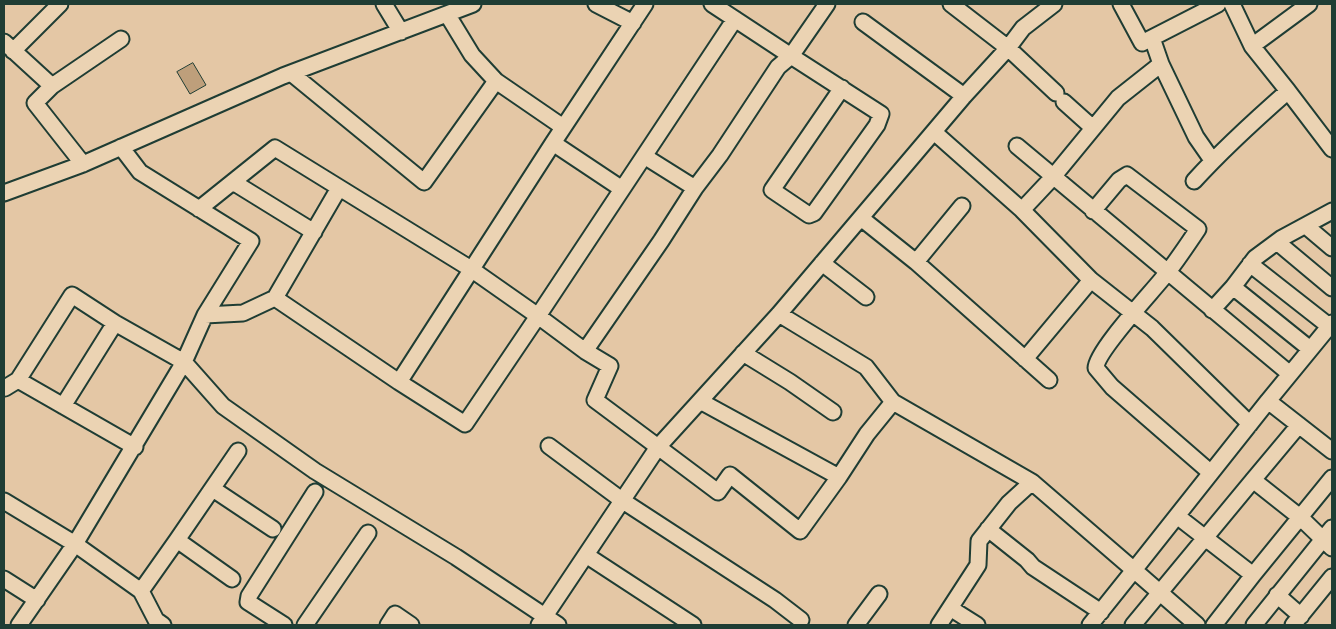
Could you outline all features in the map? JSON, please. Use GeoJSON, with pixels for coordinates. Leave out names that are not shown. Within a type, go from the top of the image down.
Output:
{"type":"FeatureCollection","features":[{"type":"Feature","properties":{"kind":"street"},"geometry":{"type":"LineString","coordinates":[[52,86],[8,46],[60,4]]}},
{"type":"Feature","properties":{"kind":"street"},"geometry":{"type":"LineString","coordinates":[[384,4],[401,32]]}},
{"type":"Feature","properties":{"kind":"street"},"geometry":{"type":"LineString","coordinates":[[4,193],[83,164],[291,73],[473,4]]}},
{"type":"Feature","properties":{"kind":"street"},"geometry":{"type":"LineString","coordinates":[[596,4],[633,23]]}},
{"type":"Feature","properties":{"kind":"street"},"geometry":{"type":"LineString","coordinates":[[399,382],[563,127],[645,4]]}},
{"type":"Feature","properties":{"kind":"street"},"geometry":{"type":"LineString","coordinates":[[712,4],[735,18],[791,56],[842,88],[881,114],[877,124],[814,213],[809,215],[772,190],[842,88]]}},
{"type":"Feature","properties":{"kind":"street"},"geometry":{"type":"LineString","coordinates":[[585,351],[778,67],[791,56],[827,4]]}},
{"type":"Feature","properties":{"kind":"street"},"geometry":{"type":"LineString","coordinates":[[951,4],[1008,48],[1093,128]]}},
{"type":"Feature","properties":{"kind":"street"},"geometry":{"type":"LineString","coordinates":[[542,621],[658,447],[779,314],[964,96],[1008,48],[1023,28],[1054,4]]}},
{"type":"Feature","properties":{"kind":"street"},"geometry":{"type":"LineString","coordinates":[[1120,4],[1142,43],[1218,4]]}},
{"type":"Feature","properties":{"kind":"street"},"geometry":{"type":"LineString","coordinates":[[1232,4],[1252,46],[1332,149]]}},
{"type":"Feature","properties":{"kind":"street"},"geometry":{"type":"LineString","coordinates":[[1252,46],[1309,4]]}},
{"type":"Feature","properties":{"kind":"street"},"geometry":{"type":"LineString","coordinates":[[447,14],[472,55],[496,81],[563,127]]}},
{"type":"Feature","properties":{"kind":"street"},"geometry":{"type":"LineString","coordinates":[[275,298],[465,424],[735,18]]}},
{"type":"Feature","properties":{"kind":"street"},"geometry":{"type":"LineString","coordinates":[[863,22],[964,96]]}},
{"type":"Feature","properties":{"kind":"street"},"geometry":{"type":"LineString","coordinates":[[1152,38],[1161,64],[1196,137],[1212,160]]}},
{"type":"Feature","properties":{"kind":"street"},"geometry":{"type":"LineString","coordinates":[[83,164],[36,102],[52,86],[121,39]]}},
{"type":"Feature","properties":{"kind":"street"},"geometry":{"type":"LineString","coordinates":[[1022,210],[1053,177],[1118,98],[1161,64]]}},
{"type":"Feature","properties":{"kind":"street"},"geometry":{"type":"LineString","coordinates":[[291,73],[424,182],[496,81]]}},
{"type":"Feature","properties":{"kind":"street"},"geometry":{"type":"LineString","coordinates":[[1194,181],[1212,160],[1288,91]]}},
{"type":"Feature","properties":{"kind":"street"},"geometry":{"type":"LineString","coordinates":[[934,132],[1022,210],[1091,280],[1152,328],[1250,424]]}},
{"type":"Feature","properties":{"kind":"street"},"geometry":{"type":"LineString","coordinates":[[553,143],[622,189]]}},
{"type":"Feature","properties":{"kind":"street"},"geometry":{"type":"LineString","coordinates":[[1016,146],[1290,374]]}},
{"type":"Feature","properties":{"kind":"street"},"geometry":{"type":"LineString","coordinates":[[20,625],[75,544],[135,447],[184,362],[205,315],[250,241],[140,172],[121,147]]}},
{"type":"Feature","properties":{"kind":"street"},"geometry":{"type":"LineString","coordinates":[[199,209],[275,148],[471,269],[585,351],[610,366],[595,400],[718,492],[730,475],[800,531],[867,434],[893,402]]}},
{"type":"Feature","properties":{"kind":"street"},"geometry":{"type":"LineString","coordinates":[[644,156],[696,188]]}},
{"type":"Feature","properties":{"kind":"street"},"geometry":{"type":"LineString","coordinates":[[1093,211],[1119,180],[1128,175],[1198,229],[1167,273],[1102,353],[1096,363],[1096,368],[1112,387],[1211,473]]}},
{"type":"Feature","properties":{"kind":"street"},"geometry":{"type":"LineString","coordinates":[[233,182],[314,232]]}},
{"type":"Feature","properties":{"kind":"street"},"geometry":{"type":"LineString","coordinates":[[205,315],[243,313],[275,298],[339,188]]}},
{"type":"Feature","properties":{"kind":"street"},"geometry":{"type":"LineString","coordinates":[[916,262],[962,206]]}},
{"type":"Feature","properties":{"kind":"street"},"geometry":{"type":"LineString","coordinates":[[1212,310],[1233,287],[1255,258],[1277,242],[1332,211]]}},
{"type":"Feature","properties":{"kind":"street"},"geometry":{"type":"LineString","coordinates":[[861,218],[916,262],[1050,380]]}},
{"type":"Feature","properties":{"kind":"street"},"geometry":{"type":"LineString","coordinates":[[1306,226],[1332,248]]}},
{"type":"Feature","properties":{"kind":"street"},"geometry":{"type":"LineString","coordinates":[[1277,242],[1332,288]]}},
{"type":"Feature","properties":{"kind":"street"},"geometry":{"type":"LineString","coordinates":[[822,263],[866,297]]}},
{"type":"Feature","properties":{"kind":"street"},"geometry":{"type":"LineString","coordinates":[[1090,625],[1268,401],[1331,325],[1250,264]]}},
{"type":"Feature","properties":{"kind":"street"},"geometry":{"type":"LineString","coordinates":[[1025,358],[1091,280]]}},
{"type":"Feature","properties":{"kind":"street"},"geometry":{"type":"LineString","coordinates":[[1233,287],[1310,349]]}},
{"type":"Feature","properties":{"kind":"street"},"geometry":{"type":"LineString","coordinates":[[4,387],[18,380],[72,295],[115,323],[184,362],[223,406],[315,471],[456,557],[542,621],[558,625]]}},
{"type":"Feature","properties":{"kind":"street"},"geometry":{"type":"LineString","coordinates":[[779,314],[866,367],[893,402],[1032,482],[1197,625]]}},
{"type":"Feature","properties":{"kind":"street"},"geometry":{"type":"LineString","coordinates":[[63,406],[115,323]]}},
{"type":"Feature","properties":{"kind":"street"},"geometry":{"type":"LineString","coordinates":[[743,353],[834,412]]}},
{"type":"Feature","properties":{"kind":"street"},"geometry":{"type":"LineString","coordinates":[[18,380],[135,447]]}},
{"type":"Feature","properties":{"kind":"street"},"geometry":{"type":"LineString","coordinates":[[700,401],[839,477]]}},
{"type":"Feature","properties":{"kind":"street"},"geometry":{"type":"LineString","coordinates":[[1268,401],[1332,451]]}},
{"type":"Feature","properties":{"kind":"street"},"geometry":{"type":"LineString","coordinates":[[1133,625],[1299,426]]}},
{"type":"Feature","properties":{"kind":"street"},"geometry":{"type":"LineString","coordinates":[[550,446],[622,500],[775,600],[800,620]]}},
{"type":"Feature","properties":{"kind":"street"},"geometry":{"type":"LineString","coordinates":[[140,592],[213,489],[238,450]]}},
{"type":"Feature","properties":{"kind":"street"},"geometry":{"type":"LineString","coordinates":[[1214,625],[1332,478]]}},
{"type":"Feature","properties":{"kind":"street"},"geometry":{"type":"LineString","coordinates":[[1253,480],[1329,538],[1277,595],[1254,625]]}},
{"type":"Feature","properties":{"kind":"street"},"geometry":{"type":"LineString","coordinates":[[939,625],[978,564],[979,541],[1009,502],[1032,482]]}},
{"type":"Feature","properties":{"kind":"street"},"geometry":{"type":"LineString","coordinates":[[213,489],[273,529]]}},
{"type":"Feature","properties":{"kind":"street"},"geometry":{"type":"LineString","coordinates":[[284,625],[248,602],[249,596],[314,492]]}},
{"type":"Feature","properties":{"kind":"street"},"geometry":{"type":"LineString","coordinates":[[4,501],[75,544],[140,592],[156,620],[163,625]]}},
{"type":"Feature","properties":{"kind":"street"},"geometry":{"type":"LineString","coordinates":[[1178,516],[1253,575]]}},
{"type":"Feature","properties":{"kind":"street"},"geometry":{"type":"LineString","coordinates":[[988,529],[1033,567],[1101,612]]}},
{"type":"Feature","properties":{"kind":"street"},"geometry":{"type":"LineString","coordinates":[[305,625],[368,533]]}},
{"type":"Feature","properties":{"kind":"street"},"geometry":{"type":"LineString","coordinates":[[177,540],[232,579]]}},
{"type":"Feature","properties":{"kind":"street"},"geometry":{"type":"LineString","coordinates":[[586,555],[692,625]]}},
{"type":"Feature","properties":{"kind":"street"},"geometry":{"type":"LineString","coordinates":[[1277,595],[1297,620],[1332,578]]}},
{"type":"Feature","properties":{"kind":"street"},"geometry":{"type":"LineString","coordinates":[[4,580],[37,600]]}},
{"type":"Feature","properties":{"kind":"street"},"geometry":{"type":"LineString","coordinates":[[856,625],[879,594]]}},
{"type":"Feature","properties":{"kind":"street"},"geometry":{"type":"LineString","coordinates":[[950,608],[976,625]]}},
{"type":"Feature","properties":{"kind":"street"},"geometry":{"type":"LineString","coordinates":[[388,625],[395,614],[411,625]]}},
{"type":"Feature","properties":{"kind":"building"},"geometry":{"type":"Polygon","coordinates":[[[193,63],[206,85],[190,94],[177,72],[193,63]]]}}]}
